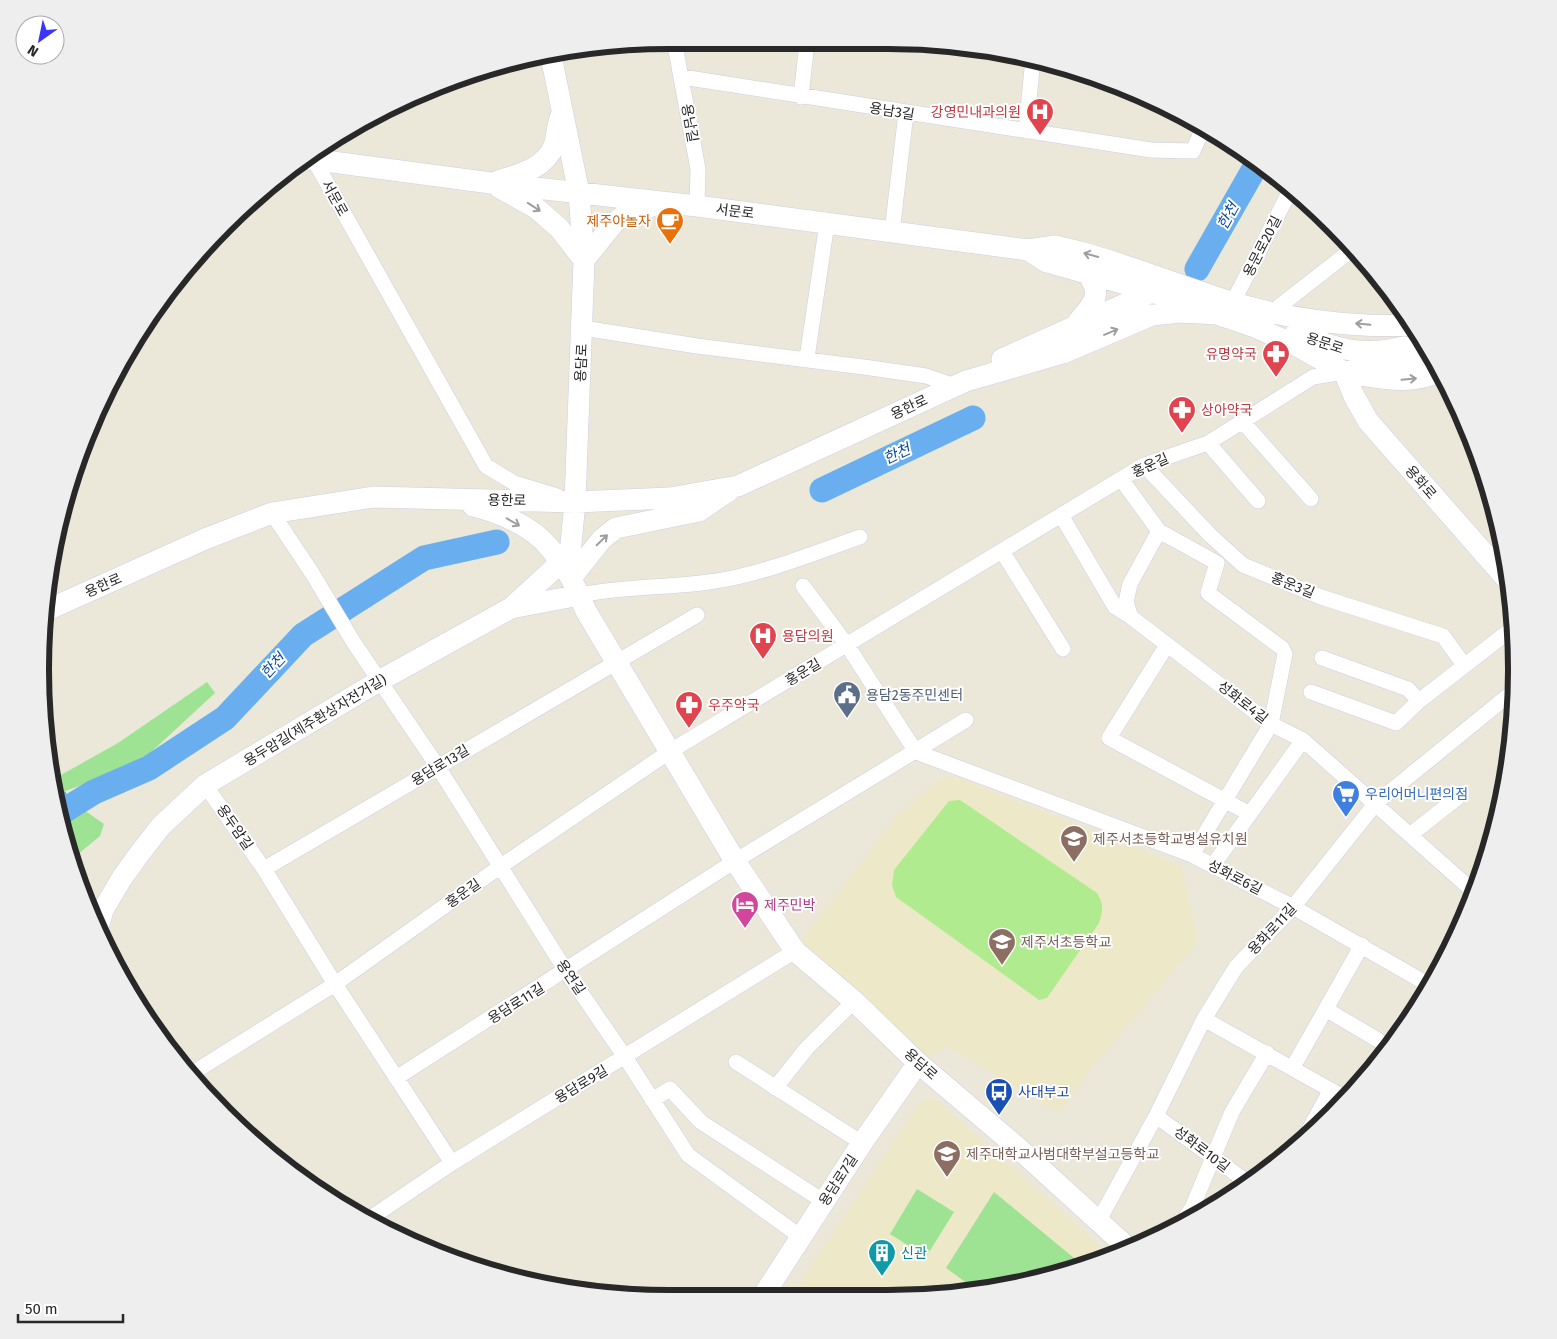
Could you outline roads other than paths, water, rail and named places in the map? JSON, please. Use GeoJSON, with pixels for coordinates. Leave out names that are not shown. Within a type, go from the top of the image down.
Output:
{"type":"FeatureCollection","features":[{"type":"Feature","properties":{"kind":"main road","name":"용담로"},"geometry":{"type":"LineString","coordinates":[[552,60],[579,193],[584,260],[583,328],[570,572],[594,625],[735,861],[795,951],[854,1001],[918,1063],[1016,1146],[1123,1244]]}},
{"type":"Feature","properties":{"kind":"main road"},"geometry":{"type":"LineString","coordinates":[[491,183],[530,171],[540,164],[554,144],[562,111]]}},
{"type":"Feature","properties":{"kind":"main road","name":"서문로"},"geometry":{"type":"LineString","coordinates":[[316,160],[491,183],[697,206],[1028,250],[1047,262],[1150,291]]}},
{"type":"Feature","properties":{"kind":"main road"},"geometry":{"type":"LineString","coordinates":[[491,183],[536,208],[559,228],[584,260],[606,231],[618,220],[662,202]]}},
{"type":"Feature","properties":{"kind":"main road"},"geometry":{"type":"LineString","coordinates":[[1028,250],[1054,246],[1080,252],[1206,293],[1225,308]]}},
{"type":"Feature","properties":{"kind":"main road"},"geometry":{"type":"LineString","coordinates":[[1078,324],[1096,298],[1096,288],[1087,273]]}},
{"type":"Feature","properties":{"kind":"main road","name":"용한로"},"geometry":{"type":"LineString","coordinates":[[52,607],[205,539],[272,513],[373,497],[575,502],[670,498],[736,486],[960,384],[1004,357],[1150,291],[1172,290],[1188,294],[1206,293]]}},
{"type":"Feature","properties":{"kind":"main road"},"geometry":{"type":"LineString","coordinates":[[1150,291],[1225,308],[1272,312],[1329,321],[1417,347]]}},
{"type":"Feature","properties":{"kind":"main road","name":"용한로"},"geometry":{"type":"LineString","coordinates":[[960,384],[1031,361],[1063,353],[1152,315],[1225,308]]}},
{"type":"Feature","properties":{"kind":"main road","name":"용문로"},"geometry":{"type":"LineString","coordinates":[[1225,308],[1260,318],[1288,330],[1350,351],[1380,353],[1419,350]]}},
{"type":"Feature","properties":{"kind":"main road","name":"용문로"},"geometry":{"type":"LineString","coordinates":[[1225,308],[1344,372],[1384,367],[1420,351]]}},
{"type":"Feature","properties":{"kind":"main road"},"geometry":{"type":"LineString","coordinates":[[1031,361],[1089,329],[1091,326],[1088,323],[1078,324]]}},
{"type":"Feature","properties":{"kind":"main road","name":"용화로"},"geometry":{"type":"LineString","coordinates":[[1344,372],[1354,396],[1368,421],[1500,572]]}},
{"type":"Feature","properties":{"kind":"main road","name":"용두암길(제주환상자전거길)"},"geometry":{"type":"LineString","coordinates":[[101,918],[117,886],[161,826],[206,785],[379,681],[510,608],[570,572],[602,539],[616,528],[699,511],[736,486]]}},
{"type":"Feature","properties":{"kind":"main road"},"geometry":{"type":"LineString","coordinates":[[433,498],[482,508],[508,518],[548,545],[570,572],[510,608]]}},
{"type":"Feature","properties":{"kind":"main road","name":"용담로7길"},"geometry":{"type":"LineString","coordinates":[[766,1290],[862,1143],[918,1063]]}},
{"type":"Feature","properties":{"kind":"street","name":"용남길"},"geometry":{"type":"LineString","coordinates":[[676,49],[698,169],[697,206]]}},
{"type":"Feature","properties":{"kind":"street"},"geometry":{"type":"LineString","coordinates":[[801,97],[806,49]]}},
{"type":"Feature","properties":{"kind":"street"},"geometry":{"type":"LineString","coordinates":[[1026,131],[1032,66]]}},
{"type":"Feature","properties":{"kind":"street","name":"용남3길"},"geometry":{"type":"LineString","coordinates":[[682,77],[1151,150],[1193,151],[1201,134]]}},
{"type":"Feature","properties":{"kind":"street"},"geometry":{"type":"LineString","coordinates":[[892,232],[906,113]]}},
{"type":"Feature","properties":{"kind":"street","name":"서문로"},"geometry":{"type":"LineString","coordinates":[[313,161],[486,466],[514,483],[575,502]]}},
{"type":"Feature","properties":{"kind":"street","name":"용문로20길"},"geometry":{"type":"LineString","coordinates":[[1225,308],[1288,195]]}},
{"type":"Feature","properties":{"kind":"street"},"geometry":{"type":"LineString","coordinates":[[807,358],[827,223]]}},
{"type":"Feature","properties":{"kind":"street"},"geometry":{"type":"LineString","coordinates":[[1272,312],[1347,253]]}},
{"type":"Feature","properties":{"kind":"street"},"geometry":{"type":"LineString","coordinates":[[583,328],[697,346],[807,358],[926,376],[960,384]]}},
{"type":"Feature","properties":{"kind":"street","name":"홍운길"},"geometry":{"type":"LineString","coordinates":[[196,1071],[335,984],[501,866],[670,752],[1144,465],[1208,443],[1313,377],[1344,372]]}},
{"type":"Feature","properties":{"kind":"street"},"geometry":{"type":"LineString","coordinates":[[1242,422],[1311,499]]}},
{"type":"Feature","properties":{"kind":"street"},"geometry":{"type":"LineString","coordinates":[[1208,443],[1258,501]]}},
{"type":"Feature","properties":{"kind":"street","name":"홍운3길"},"geometry":{"type":"LineString","coordinates":[[1144,465],[1210,536],[1243,565],[1321,597],[1443,636],[1464,665]]}},
{"type":"Feature","properties":{"kind":"street"},"geometry":{"type":"LineString","coordinates":[[1121,479],[1159,531],[1217,563],[1208,593],[1282,648],[1285,654],[1271,724],[1192,855]]}},
{"type":"Feature","properties":{"kind":"street","name":"용연길"},"geometry":{"type":"LineString","coordinates":[[272,513],[312,572],[354,643],[438,767],[566,971],[625,1057],[688,1155],[801,1237]]}},
{"type":"Feature","properties":{"kind":"street","name":"성화로4길"},"geometry":{"type":"LineString","coordinates":[[1061,515],[1115,606],[1271,724],[1303,740],[1468,887]]}},
{"type":"Feature","properties":{"kind":"street"},"geometry":{"type":"LineString","coordinates":[[1131,617],[1126,602],[1130,584],[1159,531]]}},
{"type":"Feature","properties":{"kind":"street"},"geometry":{"type":"LineString","coordinates":[[570,572],[602,590],[708,582],[749,575],[860,538]]}},
{"type":"Feature","properties":{"kind":"street"},"geometry":{"type":"LineString","coordinates":[[1002,551],[1064,649]]}},
{"type":"Feature","properties":{"kind":"street"},"geometry":{"type":"LineString","coordinates":[[803,586],[847,645],[916,752]]}},
{"type":"Feature","properties":{"kind":"street"},"geometry":{"type":"LineString","coordinates":[[616,661],[697,615]]}},
{"type":"Feature","properties":{"kind":"street"},"geometry":{"type":"LineString","coordinates":[[1311,692],[1396,724],[1419,701],[1507,632]]}},
{"type":"Feature","properties":{"kind":"street"},"geometry":{"type":"LineString","coordinates":[[1168,645],[1110,738],[1224,802],[1250,814]]}},
{"type":"Feature","properties":{"kind":"street"},"geometry":{"type":"LineString","coordinates":[[1322,658],[1408,689],[1419,701]]}},
{"type":"Feature","properties":{"kind":"street","name":"용담로13길"},"geometry":{"type":"LineString","coordinates":[[264,869],[616,661]]}},
{"type":"Feature","properties":{"kind":"street","name":"용화로11길"},"geometry":{"type":"LineString","coordinates":[[1098,1222],[1156,1116],[1204,1019],[1236,967],[1294,907],[1376,803],[1507,696]]}},
{"type":"Feature","properties":{"kind":"street"},"geometry":{"type":"LineString","coordinates":[[735,861],[966,720]]}},
{"type":"Feature","properties":{"kind":"street"},"geometry":{"type":"LineString","coordinates":[[1213,866],[1303,740]]}},
{"type":"Feature","properties":{"kind":"street","name":"성화로6길"},"geometry":{"type":"LineString","coordinates":[[916,752],[1192,855],[1294,907],[1424,982]]}},
{"type":"Feature","properties":{"kind":"street","name":"용두암길"},"geometry":{"type":"LineString","coordinates":[[206,785],[264,869]]}},
{"type":"Feature","properties":{"kind":"street"},"geometry":{"type":"LineString","coordinates":[[1410,835],[1457,798]]}},
{"type":"Feature","properties":{"kind":"street","name":"용담로11길"},"geometry":{"type":"LineString","coordinates":[[396,1078],[566,971],[735,861]]}},
{"type":"Feature","properties":{"kind":"street"},"geometry":{"type":"LineString","coordinates":[[264,869],[335,984],[452,1163]]}},
{"type":"Feature","properties":{"kind":"street"},"geometry":{"type":"LineString","coordinates":[[1293,1067],[1327,1010],[1362,945]]}},
{"type":"Feature","properties":{"kind":"street","name":"용담로9길"},"geometry":{"type":"LineString","coordinates":[[375,1215],[452,1163],[795,951]]}},
{"type":"Feature","properties":{"kind":"street"},"geometry":{"type":"LineString","coordinates":[[775,1088],[806,1049],[854,1001]]}},
{"type":"Feature","properties":{"kind":"street"},"geometry":{"type":"LineString","coordinates":[[1327,1010],[1378,1040]]}},
{"type":"Feature","properties":{"kind":"street"},"geometry":{"type":"LineString","coordinates":[[1204,1019],[1293,1067],[1339,1095]]}},
{"type":"Feature","properties":{"kind":"street"},"geometry":{"type":"LineString","coordinates":[[1190,1211],[1232,1112],[1268,1053]]}},
{"type":"Feature","properties":{"kind":"street"},"geometry":{"type":"LineString","coordinates":[[736,1062],[862,1143]]}},
{"type":"Feature","properties":{"kind":"street"},"geometry":{"type":"LineString","coordinates":[[652,1100],[670,1089],[701,1122],[824,1201]]}},
{"type":"Feature","properties":{"kind":"street"},"geometry":{"type":"LineString","coordinates":[[1316,1117],[1331,1090]]}},
{"type":"Feature","properties":{"kind":"street","name":"성화로10길"},"geometry":{"type":"LineString","coordinates":[[1156,1116],[1242,1179]]}},
{"type":"Feature","properties":{"kind":"water"},"geometry":{"type":"Polygon","coordinates":[[[65,791],[73,804],[84,810],[69,824],[62,794],[65,791]]]}},
{"type":"Feature","properties":{"kind":"waterway","name":"한천"},"geometry":{"type":"LineString","coordinates":[[1197,269],[1254,169]]}},
{"type":"Feature","properties":{"kind":"waterway","name":"한천"},"geometry":{"type":"LineString","coordinates":[[822,490],[973,418]]}},
{"type":"Feature","properties":{"kind":"waterway","name":"한천"},"geometry":{"type":"LineString","coordinates":[[65,810],[94,792],[149,768],[225,718],[303,635],[424,558],[497,542]]}},
{"type":"Feature","properties":{"kind":"place","name":"강영민내과의원"},"geometry":{"type":"Point","coordinates":[1040,136]}},
{"type":"Feature","properties":{"kind":"place","name":"제주야놀자"},"geometry":{"type":"Point","coordinates":[670,245]}},
{"type":"Feature","properties":{"kind":"place","name":"유명약국"},"geometry":{"type":"Point","coordinates":[1276,378]}},
{"type":"Feature","properties":{"kind":"place","name":"상아약국"},"geometry":{"type":"Point","coordinates":[1182,434]}},
{"type":"Feature","properties":{"kind":"place","name":"용담의원"},"geometry":{"type":"Point","coordinates":[763,660]}},
{"type":"Feature","properties":{"kind":"place","name":"용담2동주민센터"},"geometry":{"type":"Point","coordinates":[847,719]}},
{"type":"Feature","properties":{"kind":"place","name":"우주약국"},"geometry":{"type":"Point","coordinates":[689,729]}},
{"type":"Feature","properties":{"kind":"place","name":"우리어머니편의점"},"geometry":{"type":"Point","coordinates":[1346,818]}},
{"type":"Feature","properties":{"kind":"place","name":"제주서초등학교병설유치원"},"geometry":{"type":"Point","coordinates":[1074,863]}},
{"type":"Feature","properties":{"kind":"place","name":"제주민박"},"geometry":{"type":"Point","coordinates":[745,929]}},
{"type":"Feature","properties":{"kind":"place","name":"제주서초등학교"},"geometry":{"type":"Point","coordinates":[1002,966]}},
{"type":"Feature","properties":{"kind":"place","name":"사대부고"},"geometry":{"type":"Point","coordinates":[999,1116]}},
{"type":"Feature","properties":{"kind":"place","name":"제주대학교사범대학부설고등학교"},"geometry":{"type":"Point","coordinates":[947,1178]}},
{"type":"Feature","properties":{"kind":"place","name":"신관"},"geometry":{"type":"Point","coordinates":[882,1277]}}]}
